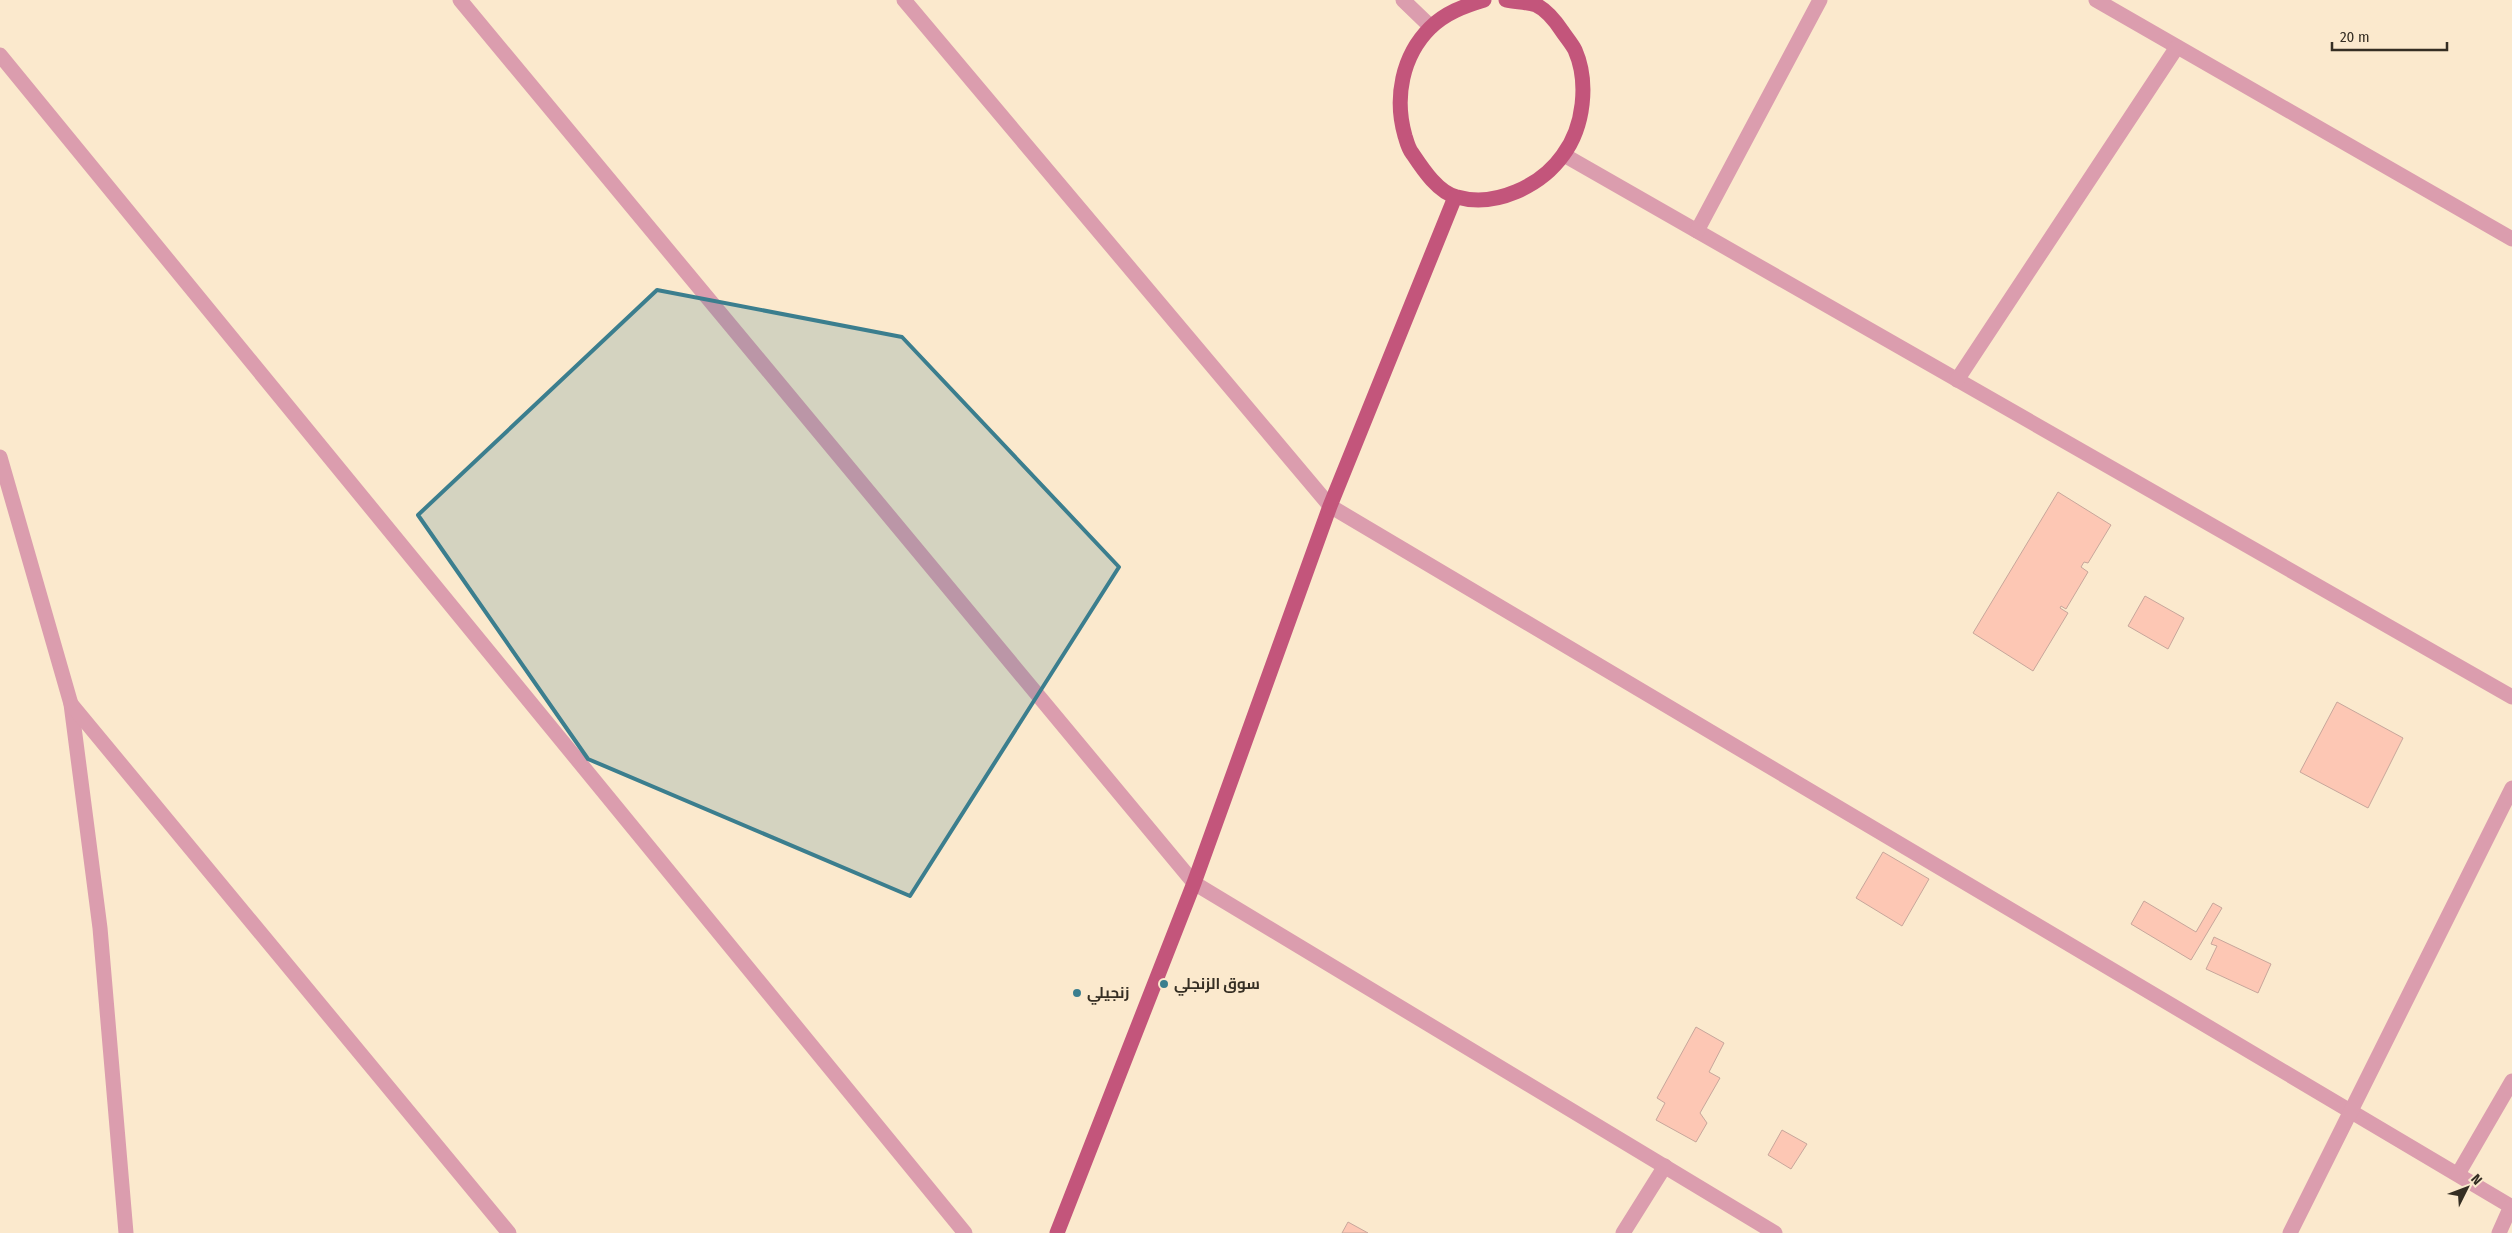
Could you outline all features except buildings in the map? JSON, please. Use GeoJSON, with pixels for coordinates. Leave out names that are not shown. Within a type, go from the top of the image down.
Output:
{"type":"FeatureCollection","features":[{"type":"Feature","properties":{"kind":"main road"},"geometry":{"type":"LineString","coordinates":[[1484,0],[1459,8],[1431,27],[1410,54],[1400,85],[1400,118],[1410,150],[1428,178],[1455,197],[1486,199],[1516,193],[1542,177],[1564,155],[1579,122],[1583,87],[1575,51],[1555,20],[1537,3],[1506,0]]}},
{"type":"Feature","properties":{"kind":"main road"},"geometry":{"type":"LineString","coordinates":[[1057,1233],[1194,883],[1330,506],[1455,197]]}},
{"type":"Feature","properties":{"kind":"street"},"geometry":{"type":"LineString","coordinates":[[460,0],[1194,883],[1775,1233]]}},
{"type":"Feature","properties":{"kind":"street"},"geometry":{"type":"LineString","coordinates":[[904,0],[1330,506],[2511,1206],[2499,1233]]}},
{"type":"Feature","properties":{"kind":"street"},"geometry":{"type":"LineString","coordinates":[[1403,0],[1431,27]]}},
{"type":"Feature","properties":{"kind":"street"},"geometry":{"type":"LineString","coordinates":[[1697,231],[1820,0]]}},
{"type":"Feature","properties":{"kind":"street"},"geometry":{"type":"LineString","coordinates":[[2096,0],[2512,239]]}},
{"type":"Feature","properties":{"kind":"street"},"geometry":{"type":"LineString","coordinates":[[1957,380],[2177,47]]}},
{"type":"Feature","properties":{"kind":"street"},"geometry":{"type":"LineString","coordinates":[[0,55],[965,1233]]}},
{"type":"Feature","properties":{"kind":"street"},"geometry":{"type":"LineString","coordinates":[[1564,155],[2512,697]]}},
{"type":"Feature","properties":{"kind":"street"},"geometry":{"type":"LineString","coordinates":[[0,456],[71,704],[100,928],[126,1233]]}},
{"type":"Feature","properties":{"kind":"street"},"geometry":{"type":"LineString","coordinates":[[71,704],[509,1233]]}},
{"type":"Feature","properties":{"kind":"street"},"geometry":{"type":"LineString","coordinates":[[2290,1233],[2512,788]]}},
{"type":"Feature","properties":{"kind":"street"},"geometry":{"type":"LineString","coordinates":[[2458,1174],[2512,1081]]}},
{"type":"Feature","properties":{"kind":"street"},"geometry":{"type":"LineString","coordinates":[[1623,1233],[1665,1166]]}},
{"type":"Feature","properties":{"kind":"highlighted area"},"geometry":{"type":"Polygon","coordinates":[[[657,290],[902,337],[1119,567],[910,896],[588,759],[418,515],[657,290]]]}},
{"type":"Feature","properties":{"kind":"place","name":"سوق الزنجلي"},"geometry":{"type":"Point","coordinates":[1164,984]}},
{"type":"Feature","properties":{"kind":"place","name":"زنجيلي"},"geometry":{"type":"Point","coordinates":[1077,993]}}]}
